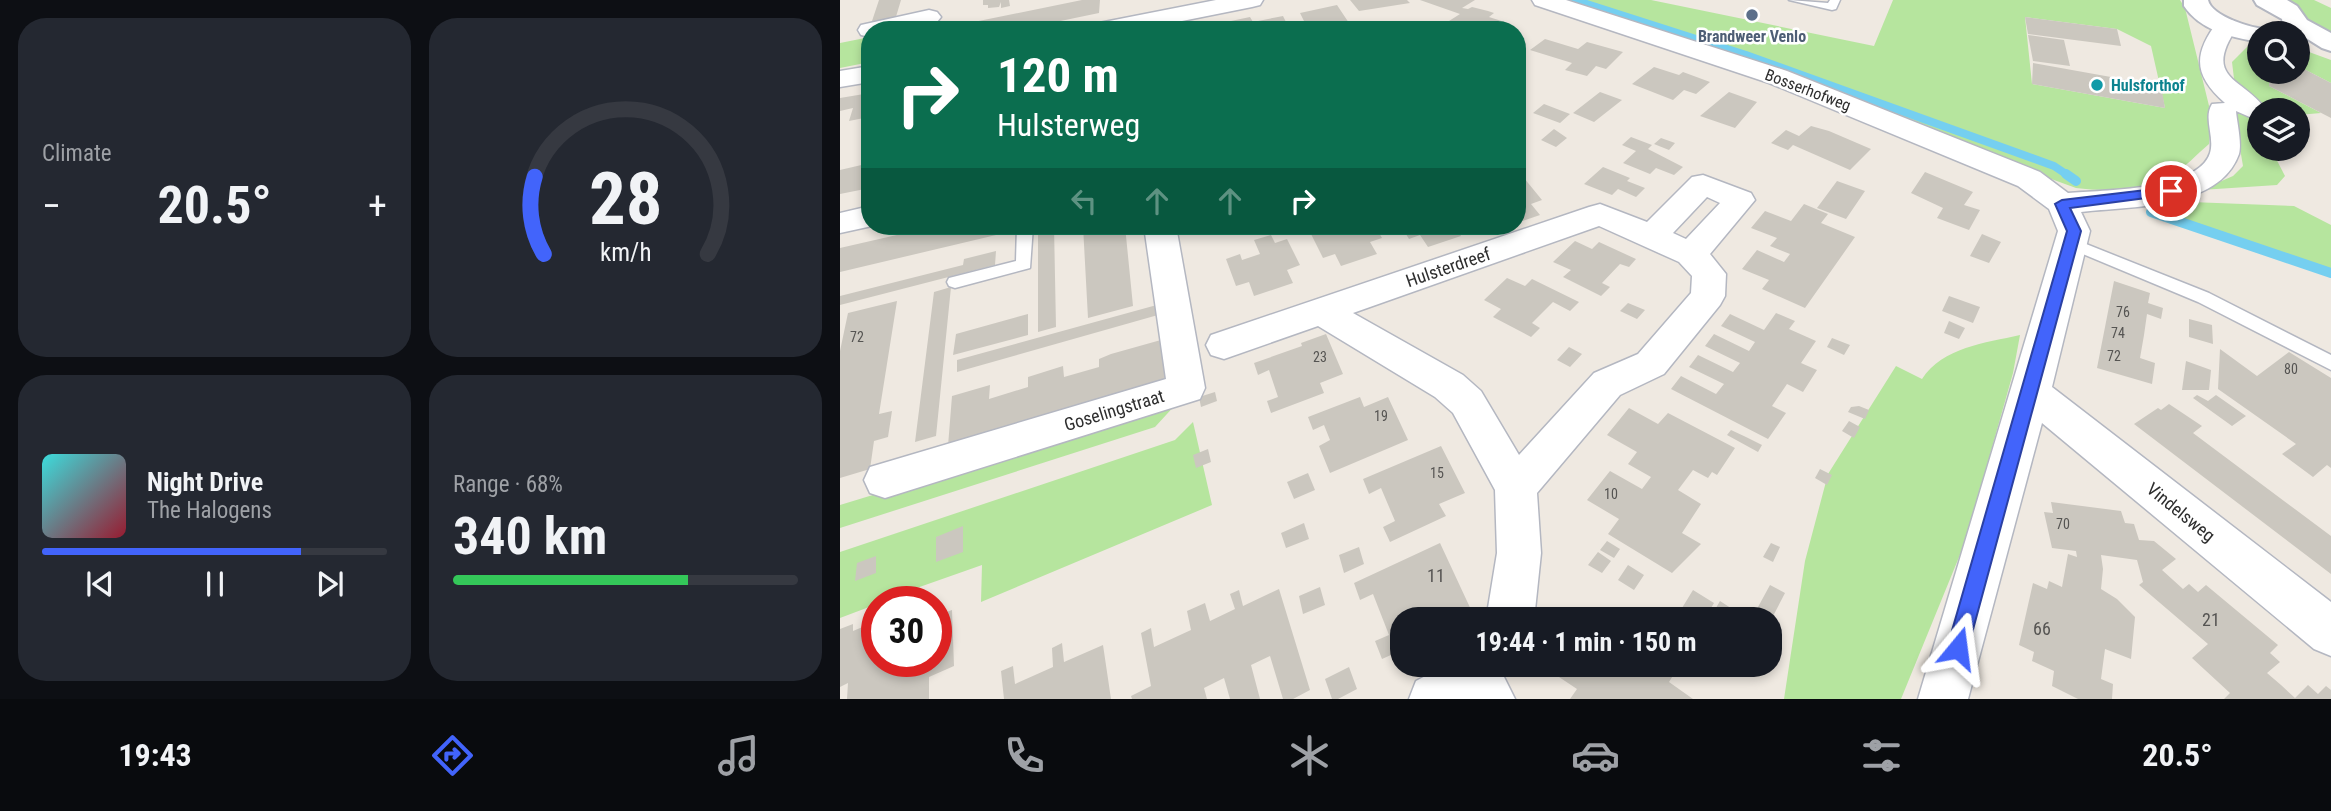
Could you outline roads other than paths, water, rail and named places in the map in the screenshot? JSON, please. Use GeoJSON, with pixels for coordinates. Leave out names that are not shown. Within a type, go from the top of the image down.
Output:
{"type":"FeatureCollection","features":[{"type":"Feature","properties":{"kind":"main road"},"geometry":{"type":"LineString","coordinates":[[2196,0],[2196,6],[2202,13],[2225,26],[2247,31]]}},
{"type":"Feature","properties":{"kind":"main road"},"geometry":{"type":"LineString","coordinates":[[2266,0],[2287,10],[2293,21]]}},
{"type":"Feature","properties":{"kind":"main road"},"geometry":{"type":"LineString","coordinates":[[2310,38],[2331,43]]}},
{"type":"Feature","properties":{"kind":"main road"},"geometry":{"type":"LineString","coordinates":[[2310,42],[2331,52]]}},
{"type":"Feature","properties":{"kind":"street"},"geometry":{"type":"LineString","coordinates":[[1109,21],[1111,0]]}},
{"type":"Feature","properties":{"kind":"street"},"geometry":{"type":"LineString","coordinates":[[1193,21],[1252,0]]}},
{"type":"Feature","properties":{"kind":"street","name":"Bosserhofweg"},"geometry":{"type":"LineString","coordinates":[[1543,0],[1779,77],[1886,119],[2029,179],[2062,204]]}},
{"type":"Feature","properties":{"kind":"street"},"geometry":{"type":"LineString","coordinates":[[908,21],[930,16]]}},
{"type":"Feature","properties":{"kind":"street"},"geometry":{"type":"LineString","coordinates":[[2225,26],[2213,40],[2209,53],[2220,85],[2247,106]]}},
{"type":"Feature","properties":{"kind":"street"},"geometry":{"type":"LineString","coordinates":[[840,79],[861,76]]}},
{"type":"Feature","properties":{"kind":"street"},"geometry":{"type":"LineString","coordinates":[[1943,699],[2074,231],[2062,204],[2155,194],[2186,188],[2210,176],[2225,152],[2222,110]]}},
{"type":"Feature","properties":{"kind":"street"},"geometry":{"type":"LineString","coordinates":[[1516,488],[1607,384],[1651,364],[1708,296],[1709,274],[1690,254],[1740,200],[1703,184],[1651,237]]}},
{"type":"Feature","properties":{"kind":"street","name":"Hulsterdreef"},"geometry":{"type":"LineString","coordinates":[[1224,345],[1600,215],[1690,254]]}},
{"type":"Feature","properties":{"kind":"street"},"geometry":{"type":"LineString","coordinates":[[840,223],[861,218]]}},
{"type":"Feature","properties":{"kind":"street","name":"Goselingstraat"},"geometry":{"type":"LineString","coordinates":[[885,480],[1186,388],[1161,235]]}},
{"type":"Feature","properties":{"kind":"street"},"geometry":{"type":"LineString","coordinates":[[1321,311],[1449,386],[1467,402],[1516,488],[1519,553],[1512,607]]}},
{"type":"Feature","properties":{"kind":"street","name":"Vindelsweg"},"geometry":{"type":"LineString","coordinates":[[2031,392],[2331,632]]}},
{"type":"Feature","properties":{"kind":"street"},"geometry":{"type":"LineString","coordinates":[[1434,699],[1483,680]]}},
{"type":"Feature","properties":{"kind":"lane"},"geometry":{"type":"LineString","coordinates":[[1794,0],[1832,7],[1835,0]]}},
{"type":"Feature","properties":{"kind":"lane"},"geometry":{"type":"LineString","coordinates":[[954,282],[1024,264],[1025,235]]}},
{"type":"Feature","properties":{"kind":"lane"},"geometry":{"type":"LineString","coordinates":[[2070,243],[2142,271],[2298,343],[2331,363]]}},
{"type":"Feature","properties":{"kind":"waterway"},"geometry":{"type":"LineString","coordinates":[[1574,0],[1746,55],[2054,166],[2066,174]]}},
{"type":"Feature","properties":{"kind":"waterway"},"geometry":{"type":"LineString","coordinates":[[2066,174],[2076,181]]}},
{"type":"Feature","properties":{"kind":"waterway"},"geometry":{"type":"LineString","coordinates":[[2151,212],[2331,273]]}},
{"type":"Feature","properties":{"kind":"place","name":"Brandweer Venlo"},"geometry":{"type":"Point","coordinates":[1752,15]}},
{"type":"Feature","properties":{"kind":"place","name":"Hulsforthof"},"geometry":{"type":"Point","coordinates":[2097,85]}}]}
